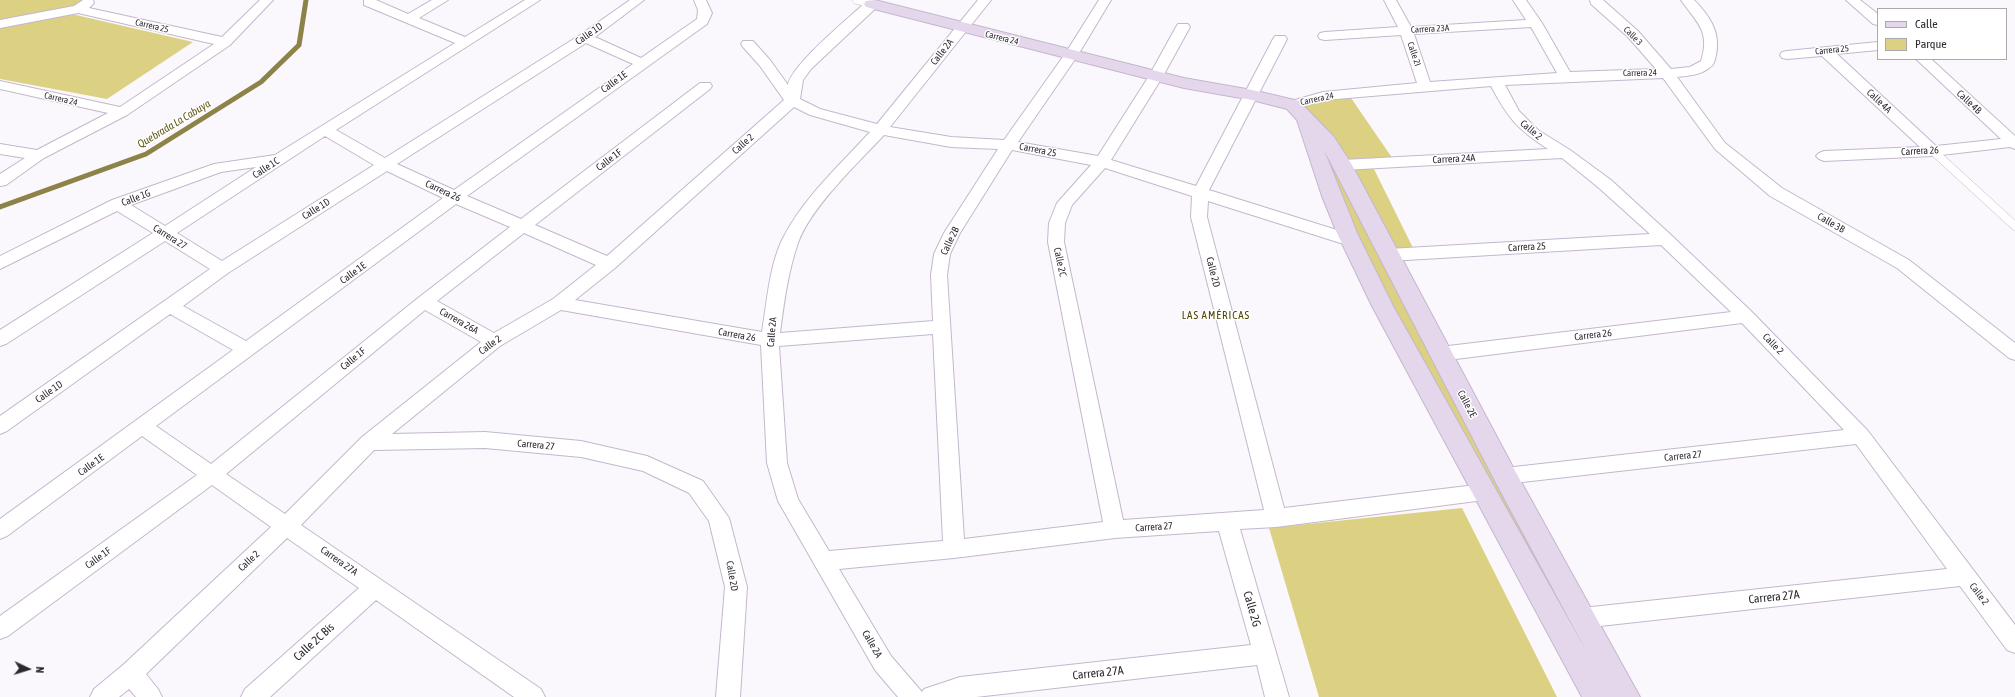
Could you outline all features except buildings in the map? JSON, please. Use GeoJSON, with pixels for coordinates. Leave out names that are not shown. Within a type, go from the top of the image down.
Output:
{"type":"FeatureCollection","features":[{"type":"Feature","properties":{"kind":"street"},"geometry":{"type":"LineString","coordinates":[[0,24],[78,9],[94,0]]}},
{"type":"Feature","properties":{"kind":"street"},"geometry":{"type":"LineString","coordinates":[[0,181],[39,155],[122,112],[225,42],[267,0]]}},
{"type":"Feature","properties":{"kind":"street"},"geometry":{"type":"LineString","coordinates":[[408,19],[442,0]]}},
{"type":"Feature","properties":{"kind":"street","name":"Calle 1C"},"geometry":{"type":"LineString","coordinates":[[0,339],[325,130],[464,42],[534,0]]}},
{"type":"Feature","properties":{"kind":"street","name":"Calle 1D"},"geometry":{"type":"LineString","coordinates":[[0,426],[171,307],[222,269],[585,38],[638,0]]}},
{"type":"Feature","properties":{"kind":"street","name":"Calle 2A"},"geometry":{"type":"LineString","coordinates":[[913,697],[883,663],[788,501],[778,463],[770,340],[780,275],[790,241],[809,208],[880,130],[985,0]]}},
{"type":"Feature","properties":{"kind":"street","name":"Calle 2B"},"geometry":{"type":"LineString","coordinates":[[954,549],[941,327],[939,275],[942,254],[952,233],[1008,145],[1071,55],[1105,0]]}},
{"type":"Feature","properties":{"kind":"street","name":"Calle 2I"},"geometry":{"type":"LineString","coordinates":[[1390,0],[1406,30],[1425,87]]}},
{"type":"Feature","properties":{"kind":"street"},"geometry":{"type":"LineString","coordinates":[[1519,0],[1535,23],[1565,75]]}},
{"type":"Feature","properties":{"kind":"street","name":"Carrera 24"},"geometry":{"type":"LineString","coordinates":[[868,1],[961,28],[1156,76],[1252,95],[1299,110],[1323,96],[1565,75],[1667,73],[1694,69],[1705,65],[1709,58],[1713,42],[1709,27],[1697,10],[1687,0]]}},
{"type":"Feature","properties":{"kind":"street"},"geometry":{"type":"LineString","coordinates":[[1852,0],[1877,20]]}},
{"type":"Feature","properties":{"kind":"street"},"geometry":{"type":"LineString","coordinates":[[370,1],[408,19],[464,42]]}},
{"type":"Feature","properties":{"kind":"street"},"geometry":{"type":"LineString","coordinates":[[792,101],[796,80],[806,66],[868,1]]}},
{"type":"Feature","properties":{"kind":"street","name":"Calle 3"},"geometry":{"type":"LineString","coordinates":[[1596,1],[1633,34],[1667,73]]}},
{"type":"Feature","properties":{"kind":"street","name":"Calle 1E"},"geometry":{"type":"LineString","coordinates":[[0,530],[143,427],[455,197],[642,62],[702,21],[702,8]]}},
{"type":"Feature","properties":{"kind":"street","name":"Carrera 25"},"geometry":{"type":"LineString","coordinates":[[78,9],[225,42]]}},
{"type":"Feature","properties":{"kind":"street","name":"Carrera 23A"},"geometry":{"type":"LineString","coordinates":[[1325,36],[1535,23]]}},
{"type":"Feature","properties":{"kind":"street","name":"Calle 2C"},"geometry":{"type":"LineString","coordinates":[[1115,529],[1056,242],[1057,223],[1064,203],[1102,162],[1156,76],[1183,27]]}},
{"type":"Feature","properties":{"kind":"street"},"geometry":{"type":"LineString","coordinates":[[585,38],[642,62]]}},
{"type":"Feature","properties":{"kind":"street","name":"Calle 2D"},"geometry":{"type":"LineString","coordinates":[[1276,518],[1199,217],[1200,193],[1280,39]]}},
{"type":"Feature","properties":{"kind":"street","name":"Carrera 25"},"geometry":{"type":"LineString","coordinates":[[748,44],[765,63],[792,101],[816,112],[880,130],[950,142],[1008,145],[1102,162],[1350,240]]}},
{"type":"Feature","properties":{"kind":"street","name":"Carrera 25"},"geometry":{"type":"LineString","coordinates":[[1787,55],[1877,46]]}},
{"type":"Feature","properties":{"kind":"street","name":"Calle 4A"},"geometry":{"type":"LineString","coordinates":[[1826,51],[1933,151]]}},
{"type":"Feature","properties":{"kind":"street","name":"Calle 4B"},"geometry":{"type":"LineString","coordinates":[[1924,60],[2014,143]]}},
{"type":"Feature","properties":{"kind":"street","name":"Calle 3B"},"geometry":{"type":"LineString","coordinates":[[1667,73],[1720,146],[1776,192],[1903,264],[2015,353]]}},
{"type":"Feature","properties":{"kind":"street","name":"Calle 2"},"geometry":{"type":"LineString","coordinates":[[1496,81],[1513,113],[1533,134],[1565,153],[1605,184],[1665,239],[1746,316],[1861,436],[2015,643]]}},
{"type":"Feature","properties":{"kind":"street","name":"Carrera 24"},"geometry":{"type":"LineString","coordinates":[[0,85],[122,112]]}},
{"type":"Feature","properties":{"kind":"street","name":"Calle 1F"},"geometry":{"type":"LineString","coordinates":[[0,629],[211,475],[424,302],[705,86]]}},
{"type":"Feature","properties":{"kind":"street","name":"Calle 2"},"geometry":{"type":"LineString","coordinates":[[102,697],[131,673],[287,525],[369,442],[494,341],[559,303],[609,264],[792,101]]}},
{"type":"Feature","properties":{"kind":"street"},"geometry":{"type":"LineString","coordinates":[[1299,110],[1325,185],[1350,240],[1410,357],[1597,697]]}},
{"type":"Feature","properties":{"kind":"street","name":"Calle 2E"},"geometry":{"type":"LineString","coordinates":[[1299,110],[1328,141],[1343,165],[1440,354],[1626,697]]}},
{"type":"Feature","properties":{"kind":"street","name":"Carrera 26"},"geometry":{"type":"LineString","coordinates":[[325,130],[386,165],[455,197],[609,264]]}},
{"type":"Feature","properties":{"kind":"street","name":"Carrera 26"},"geometry":{"type":"LineString","coordinates":[[1824,156],[1933,151],[2014,143]]}},
{"type":"Feature","properties":{"kind":"street"},"geometry":{"type":"LineString","coordinates":[[0,149],[39,155]]}},
{"type":"Feature","properties":{"kind":"street","name":"Carrera 24A"},"geometry":{"type":"LineString","coordinates":[[1343,165],[1565,153]]}},
{"type":"Feature","properties":{"kind":"street","name":"Calle 1G"},"geometry":{"type":"LineString","coordinates":[[0,264],[118,204],[218,167],[280,159]]}},
{"type":"Feature","properties":{"kind":"street","name":"Carrera 27"},"geometry":{"type":"LineString","coordinates":[[118,204],[222,269]]}},
{"type":"Feature","properties":{"kind":"street","name":"Carrera 25"},"geometry":{"type":"LineString","coordinates":[[1389,255],[1665,239]]}},
{"type":"Feature","properties":{"kind":"street","name":"Carrera 26A"},"geometry":{"type":"LineString","coordinates":[[424,302],[494,341]]}},
{"type":"Feature","properties":{"kind":"street","name":"Carrera 26"},"geometry":{"type":"LineString","coordinates":[[559,303],[770,340],[941,327]]}},
{"type":"Feature","properties":{"kind":"street"},"geometry":{"type":"LineString","coordinates":[[171,307],[248,350]]}},
{"type":"Feature","properties":{"kind":"street","name":"Carrera 26"},"geometry":{"type":"LineString","coordinates":[[1440,354],[1746,316]]}},
{"type":"Feature","properties":{"kind":"street","name":"Carrera 27A"},"geometry":{"type":"LineString","coordinates":[[143,427],[211,475],[287,525],[533,697]]}},
{"type":"Feature","properties":{"kind":"street","name":"Carrera 27"},"geometry":{"type":"LineString","coordinates":[[1505,476],[1861,436]]}},
{"type":"Feature","properties":{"kind":"street","name":"Carrera 27"},"geometry":{"type":"LineString","coordinates":[[369,442],[485,440],[580,449],[647,464],[696,487]]}},
{"type":"Feature","properties":{"kind":"street","name":"Calle 2D"},"geometry":{"type":"LineString","coordinates":[[696,487],[719,518],[736,587],[726,696]]}},
{"type":"Feature","properties":{"kind":"street","name":"Carrera 27"},"geometry":{"type":"LineString","coordinates":[[824,561],[954,549],[1115,529],[1276,518],[1484,492]]}},
{"type":"Feature","properties":{"kind":"street","name":"Calle 2G"},"geometry":{"type":"LineString","coordinates":[[1227,522],[1276,697]]}},
{"type":"Feature","properties":{"kind":"street","name":"Carrera 27A"},"geometry":{"type":"LineString","coordinates":[[1582,618],[1966,576]]}},
{"type":"Feature","properties":{"kind":"street","name":"Calle 2C Bis"},"geometry":{"type":"LineString","coordinates":[[253,697],[375,587]]}},
{"type":"Feature","properties":{"kind":"street","name":"Carrera 27A"},"geometry":{"type":"LineString","coordinates":[[932,697],[960,688],[1264,654]]}},
{"type":"Feature","properties":{"kind":"street"},"geometry":{"type":"LineString","coordinates":[[131,673],[150,697]]}},
{"type":"Feature","properties":{"kind":"lane"},"geometry":{"type":"LineString","coordinates":[[1933,151],[2015,226]]}},
{"type":"Feature","properties":{"kind":"green space"},"geometry":{"type":"Polygon","coordinates":[[[0,0],[86,0],[63,12],[193,42],[107,99],[0,79],[0,0]]]}},
{"type":"Feature","properties":{"kind":"green space"},"geometry":{"type":"Polygon","coordinates":[[[1349,95],[1395,162],[1371,163],[1415,252],[1383,254],[1625,697],[1599,697],[1414,360],[1295,105],[1349,95]]]}},
{"type":"Feature","properties":{"kind":"green space"},"geometry":{"type":"Polygon","coordinates":[[[1462,508],[1557,697],[1319,697],[1269,528],[1462,508]]]}},
{"type":"Feature","properties":{"kind":"waterway","name":"Quebrada La Cabuya"},"geometry":{"type":"LineString","coordinates":[[0,207],[146,154],[261,82],[299,45],[306,0]]}},
{"type":"Feature","properties":{"kind":"district","name":"LAS AMÉRICAS"},"geometry":{"type":"Point","coordinates":[1216,316]}}]}
